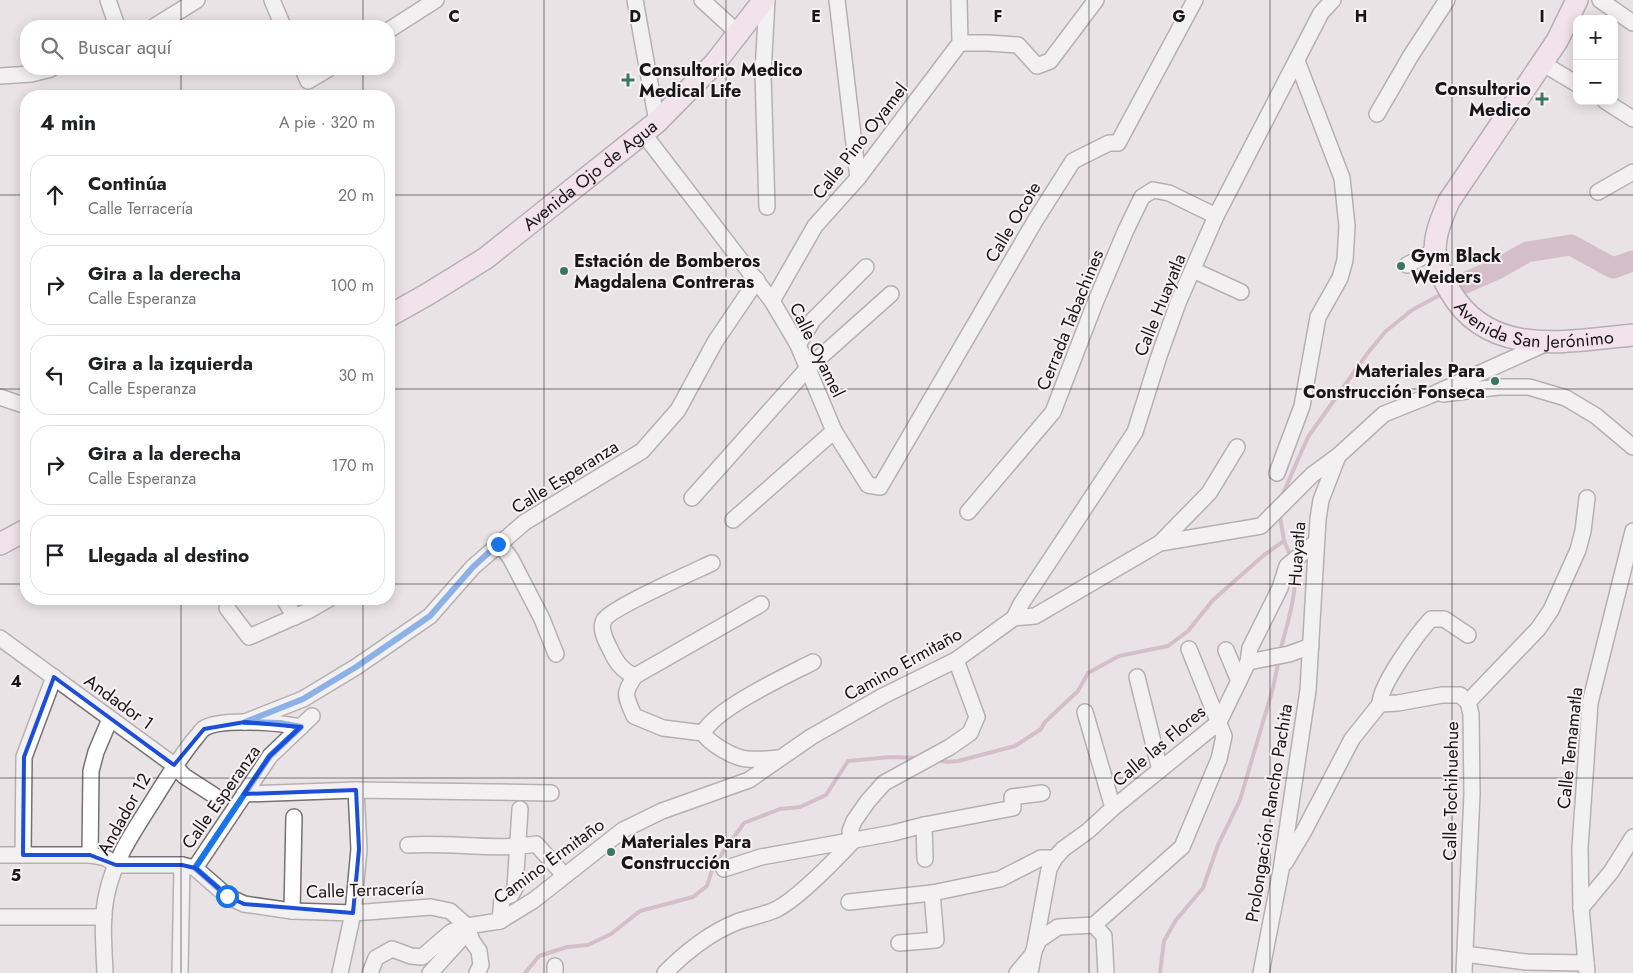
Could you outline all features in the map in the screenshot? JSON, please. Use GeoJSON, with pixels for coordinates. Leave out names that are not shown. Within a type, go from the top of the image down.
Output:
{"type":"FeatureCollection","features":[{"type":"Feature","properties":{"kind":"main road","name":"Avenida Ojo de Agua"},"geometry":{"type":"LineString","coordinates":[[395,313],[486,258],[650,128],[715,63],[765,0]]}},
{"type":"Feature","properties":{"kind":"main road","name":"Avenida San Jerónimo"},"geometry":{"type":"LineString","coordinates":[[1577,0],[1557,41],[1448,201],[1437,227],[1434,251],[1440,271],[1457,303],[1469,316],[1492,332],[1547,343],[1633,335]]}},
{"type":"Feature","properties":{"kind":"main road"},"geometry":{"type":"LineString","coordinates":[[0,544],[20,533]]}},
{"type":"Feature","properties":{"kind":"street"},"geometry":{"type":"LineString","coordinates":[[108,0],[115,20]]}},
{"type":"Feature","properties":{"kind":"street"},"geometry":{"type":"LineString","coordinates":[[165,20],[197,0]]}},
{"type":"Feature","properties":{"kind":"street"},"geometry":{"type":"LineString","coordinates":[[272,0],[280,20]]}},
{"type":"Feature","properties":{"kind":"street"},"geometry":{"type":"LineString","coordinates":[[395,26],[436,0]]}},
{"type":"Feature","properties":{"kind":"street","name":"Calle Oyamel"},"geometry":{"type":"LineString","coordinates":[[635,0],[650,128],[772,300],[798,345],[834,431],[868,485],[880,487]]}},
{"type":"Feature","properties":{"kind":"street"},"geometry":{"type":"LineString","coordinates":[[702,0],[738,33]]}},
{"type":"Feature","properties":{"kind":"street"},"geometry":{"type":"LineString","coordinates":[[765,0],[763,73],[767,207]]}},
{"type":"Feature","properties":{"kind":"street"},"geometry":{"type":"LineString","coordinates":[[837,0],[858,178]]}},
{"type":"Feature","properties":{"kind":"street"},"geometry":{"type":"LineString","coordinates":[[959,0],[960,43],[1018,45],[1037,66],[1050,61],[1096,0]]}},
{"type":"Feature","properties":{"kind":"street","name":"Calle Ocote"},"geometry":{"type":"LineString","coordinates":[[880,487],[1034,221],[1073,161],[1108,142],[1118,143],[1195,0]]}},
{"type":"Feature","properties":{"kind":"street","name":"Calle Huayatla"},"geometry":{"type":"LineString","coordinates":[[1014,618],[1021,604],[1135,432],[1178,303],[1216,216],[1321,14],[1333,0]]}},
{"type":"Feature","properties":{"kind":"street"},"geometry":{"type":"LineString","coordinates":[[1377,114],[1410,57],[1447,0]]}},
{"type":"Feature","properties":{"kind":"street"},"geometry":{"type":"LineString","coordinates":[[1600,0],[1633,23]]}},
{"type":"Feature","properties":{"kind":"street","name":"Calle Pino Oyamel"},"geometry":{"type":"LineString","coordinates":[[772,300],[816,226],[858,178],[960,43]]}},
{"type":"Feature","properties":{"kind":"street"},"geometry":{"type":"LineString","coordinates":[[1278,473],[1302,406],[1318,317],[1340,278],[1345,260],[1347,226],[1342,178],[1297,61]]}},
{"type":"Feature","properties":{"kind":"street"},"geometry":{"type":"LineString","coordinates":[[1542,63],[1573,82]]}},
{"type":"Feature","properties":{"kind":"street"},"geometry":{"type":"LineString","coordinates":[[0,76],[20,75]]}},
{"type":"Feature","properties":{"kind":"street"},"geometry":{"type":"LineString","coordinates":[[1612,105],[1633,118]]}},
{"type":"Feature","properties":{"kind":"street"},"geometry":{"type":"LineString","coordinates":[[1598,192],[1633,172]]}},
{"type":"Feature","properties":{"kind":"street","name":"Cerrada Tabachines"},"geometry":{"type":"LineString","coordinates":[[968,512],[1054,412],[1095,303],[1142,197],[1153,190],[1170,193],[1216,216]]}},
{"type":"Feature","properties":{"kind":"street"},"geometry":{"type":"LineString","coordinates":[[1407,264],[1434,251]]}},
{"type":"Feature","properties":{"kind":"street"},"geometry":{"type":"LineString","coordinates":[[798,345],[813,320],[866,267]]}},
{"type":"Feature","properties":{"kind":"street"},"geometry":{"type":"LineString","coordinates":[[1193,270],[1241,292]]}},
{"type":"Feature","properties":{"kind":"street","name":"Calle Esperanza"},"geometry":{"type":"LineString","coordinates":[[245,722],[303,699],[356,667],[430,616],[473,567],[525,522],[642,451],[678,410],[715,342],[757,280]]}},
{"type":"Feature","properties":{"kind":"street"},"geometry":{"type":"LineString","coordinates":[[692,498],[808,368],[891,294]]}},
{"type":"Feature","properties":{"kind":"street"},"geometry":{"type":"LineString","coordinates":[[1429,396],[1547,343]]}},
{"type":"Feature","properties":{"kind":"street"},"geometry":{"type":"LineString","coordinates":[[1429,396],[1498,387],[1529,387],[1566,398],[1596,416],[1633,447]]}},
{"type":"Feature","properties":{"kind":"street"},"geometry":{"type":"LineString","coordinates":[[0,396],[20,404]]}},
{"type":"Feature","properties":{"kind":"street","name":"Camino Ermitaño"},"geometry":{"type":"LineString","coordinates":[[467,926],[500,921],[534,900],[623,830],[662,810],[749,780],[811,737],[883,696],[956,660],[1014,618],[1035,616],[1160,543],[1261,526],[1312,475],[1339,455],[1384,414],[1429,396]]}},
{"type":"Feature","properties":{"kind":"street"},"geometry":{"type":"LineString","coordinates":[[733,520],[834,431]]}},
{"type":"Feature","properties":{"kind":"street"},"geometry":{"type":"LineString","coordinates":[[1160,543],[1209,493],[1237,446]]}},
{"type":"Feature","properties":{"kind":"street","name":"Huayatla"},"geometry":{"type":"LineString","coordinates":[[1310,652],[1316,542],[1321,500],[1339,455]]}},
{"type":"Feature","properties":{"kind":"street"},"geometry":{"type":"LineString","coordinates":[[1468,702],[1538,629],[1551,610],[1578,550],[1586,498]]}},
{"type":"Feature","properties":{"kind":"street","name":"Calle Temamatla"},"geometry":{"type":"LineString","coordinates":[[1587,968],[1581,908],[1580,848],[1590,703],[1633,531]]}},
{"type":"Feature","properties":{"kind":"street","name":"Calle las Flores"},"geometry":{"type":"LineString","coordinates":[[1030,973],[1050,869],[1055,858],[1063,848],[1088,831],[1113,808],[1219,722],[1240,681],[1248,662],[1250,648],[1280,588],[1287,566],[1316,542]]}},
{"type":"Feature","properties":{"kind":"street"},"geometry":{"type":"LineString","coordinates":[[498,544],[511,559],[542,619],[556,654]]}},
{"type":"Feature","properties":{"kind":"street"},"geometry":{"type":"LineString","coordinates":[[635,676],[620,668],[605,637],[602,622],[639,598],[712,563]]}},
{"type":"Feature","properties":{"kind":"street"},"geometry":{"type":"LineString","coordinates":[[703,733],[663,728],[634,716],[626,696],[627,687],[635,676],[761,604]]}},
{"type":"Feature","properties":{"kind":"street"},"geometry":{"type":"LineString","coordinates":[[288,605],[295,617]]}},
{"type":"Feature","properties":{"kind":"street"},"geometry":{"type":"LineString","coordinates":[[227,608],[248,637],[318,605]]}},
{"type":"Feature","properties":{"kind":"street"},"geometry":{"type":"LineString","coordinates":[[1280,870],[1304,831],[1352,739],[1380,704],[1380,697],[1398,664],[1422,629],[1431,620],[1444,619],[1468,635]]}},
{"type":"Feature","properties":{"kind":"street","name":"Andador 1"},"geometry":{"type":"LineString","coordinates":[[1,643],[54,677],[174,765],[184,776],[215,796]]}},
{"type":"Feature","properties":{"kind":"street"},"geometry":{"type":"LineString","coordinates":[[1017,973],[1032,955],[1039,940],[1058,927],[1094,925],[1182,847],[1219,758],[1224,736],[1189,650]]}},
{"type":"Feature","properties":{"kind":"street"},"geometry":{"type":"LineString","coordinates":[[1226,650],[1240,681]]}},
{"type":"Feature","properties":{"kind":"street"},"geometry":{"type":"LineString","coordinates":[[1248,662],[1310,652]]}},
{"type":"Feature","properties":{"kind":"street","name":"Prolongación Rancho Pachita"},"geometry":{"type":"LineString","coordinates":[[1261,973],[1280,870],[1308,690],[1310,652]]}},
{"type":"Feature","properties":{"kind":"street"},"geometry":{"type":"LineString","coordinates":[[854,840],[850,831],[854,821],[884,783],[943,751],[970,733],[977,718],[956,660]]}},
{"type":"Feature","properties":{"kind":"street"},"geometry":{"type":"LineString","coordinates":[[703,733],[707,725],[744,699],[813,662]]}},
{"type":"Feature","properties":{"kind":"street"},"geometry":{"type":"LineString","coordinates":[[23,855],[24,756],[54,677]]}},
{"type":"Feature","properties":{"kind":"street"},"geometry":{"type":"LineString","coordinates":[[1137,677],[1160,770]]}},
{"type":"Feature","properties":{"kind":"street","name":"Calle Tochihuehue"},"geometry":{"type":"LineString","coordinates":[[1380,704],[1398,703],[1442,695],[1460,695],[1468,702],[1471,714],[1472,794],[1464,973]]}},
{"type":"Feature","properties":{"kind":"street"},"geometry":{"type":"LineString","coordinates":[[1085,712],[1113,808]]}},
{"type":"Feature","properties":{"kind":"street","name":"Calle Esperanza"},"geometry":{"type":"LineString","coordinates":[[180,973],[188,867],[244,794],[270,756],[312,716]]}},
{"type":"Feature","properties":{"kind":"street"},"geometry":{"type":"LineString","coordinates":[[90,855],[91,772],[96,752],[110,719]]}},
{"type":"Feature","properties":{"kind":"street","name":"Calle Esperanza"},"geometry":{"type":"LineString","coordinates":[[174,765],[204,729],[219,724],[245,722],[280,723],[301,727]]}},
{"type":"Feature","properties":{"kind":"street"},"geometry":{"type":"LineString","coordinates":[[703,733],[706,738],[724,751],[745,759],[779,758]]}},
{"type":"Feature","properties":{"kind":"street","name":"Andador 12"},"geometry":{"type":"LineString","coordinates":[[105,973],[104,917],[107,893],[116,865],[133,831],[174,765]]}},
{"type":"Feature","properties":{"kind":"street"},"geometry":{"type":"LineString","coordinates":[[340,973],[352,913],[359,849],[356,790]]}},
{"type":"Feature","properties":{"kind":"street"},"geometry":{"type":"LineString","coordinates":[[244,794],[356,790],[551,793]]}},
{"type":"Feature","properties":{"kind":"street"},"geometry":{"type":"LineString","coordinates":[[724,869],[761,857],[893,833],[1012,808],[1012,797],[1042,793]]}},
{"type":"Feature","properties":{"kind":"street"},"geometry":{"type":"LineString","coordinates":[[500,921],[502,898],[511,895],[515,888],[520,810]]}},
{"type":"Feature","properties":{"kind":"street"},"geometry":{"type":"LineString","coordinates":[[292,910],[294,817]]}},
{"type":"Feature","properties":{"kind":"street"},"geometry":{"type":"LineString","coordinates":[[924,825],[925,859]]}},
{"type":"Feature","properties":{"kind":"street"},"geometry":{"type":"LineString","coordinates":[[1581,908],[1611,872],[1633,837]]}},
{"type":"Feature","properties":{"kind":"street"},"geometry":{"type":"LineString","coordinates":[[665,973],[675,962],[712,935],[735,923],[778,908],[802,891],[854,840]]}},
{"type":"Feature","properties":{"kind":"street"},"geometry":{"type":"LineString","coordinates":[[408,845],[518,847],[536,844],[564,875]]}},
{"type":"Feature","properties":{"kind":"street"},"geometry":{"type":"LineString","coordinates":[[0,855],[90,855],[106,858],[116,865],[188,867]]}},
{"type":"Feature","properties":{"kind":"street"},"geometry":{"type":"LineString","coordinates":[[849,902],[932,893],[1000,879],[1041,858],[1055,858]]}},
{"type":"Feature","properties":{"kind":"street","name":"Calle Terracería"},"geometry":{"type":"LineString","coordinates":[[188,867],[227,896],[244,904],[292,910],[352,913],[431,907],[450,911],[467,926]]}},
{"type":"Feature","properties":{"kind":"street"},"geometry":{"type":"LineString","coordinates":[[899,943],[936,940],[932,893]]}},
{"type":"Feature","properties":{"kind":"street"},"geometry":{"type":"LineString","coordinates":[[0,917],[104,917]]}},
{"type":"Feature","properties":{"kind":"street"},"geometry":{"type":"LineString","coordinates":[[1094,925],[1104,936],[1106,973]]}},
{"type":"Feature","properties":{"kind":"street"},"geometry":{"type":"LineString","coordinates":[[371,972],[376,958],[392,949],[411,956],[422,957],[451,932],[467,926]]}},
{"type":"Feature","properties":{"kind":"street"},"geometry":{"type":"LineString","coordinates":[[430,973],[461,939],[467,926]]}},
{"type":"Feature","properties":{"kind":"street"},"geometry":{"type":"LineString","coordinates":[[467,926],[478,951],[481,964],[477,973]]}},
{"type":"Feature","properties":{"kind":"street"},"geometry":{"type":"LineString","coordinates":[[1465,954],[1587,968]]}},
{"type":"Feature","properties":{"kind":"highlighted area"},"geometry":{"type":"Polygon","coordinates":[[[54,677],[174,765],[204,729],[245,722],[301,727],[270,756],[244,794],[356,790],[359,849],[353,913],[244,904],[227,896],[195,868],[182,865],[116,865],[90,855],[23,855],[24,757],[54,677]]]}},
{"type":"Feature","properties":{"kind":"waterway"},"geometry":{"type":"LineString","coordinates":[[1460,285],[1499,268],[1527,252],[1571,245],[1613,268],[1633,261]]}},
{"type":"Feature","properties":{"kind":"waterway"},"geometry":{"type":"LineString","coordinates":[[1281,498],[1308,437],[1367,354],[1385,332],[1412,310],[1442,294]]}},
{"type":"Feature","properties":{"kind":"waterway"},"geometry":{"type":"LineString","coordinates":[[935,760],[958,761],[1015,746],[1041,729],[1045,722],[1078,691],[1088,673],[1119,656],[1168,646],[1188,631],[1213,600],[1264,555],[1284,541],[1280,516]]}},
{"type":"Feature","properties":{"kind":"waterway"},"geometry":{"type":"LineString","coordinates":[[1284,541],[1291,557]]}},
{"type":"Feature","properties":{"kind":"waterway"},"geometry":{"type":"LineString","coordinates":[[1280,652],[1293,599],[1295,566]]}},
{"type":"Feature","properties":{"kind":"waterway"},"geometry":{"type":"LineString","coordinates":[[1160,973],[1164,941],[1176,920],[1203,888],[1218,845],[1240,800],[1273,688],[1279,659]]}},
{"type":"Feature","properties":{"kind":"waterway"},"geometry":{"type":"LineString","coordinates":[[525,973],[539,956],[567,947],[588,945],[611,934],[640,911],[693,897],[707,886],[712,870],[744,823],[780,809],[800,807],[826,795],[848,761],[891,757],[919,758]]}},
{"type":"Feature","properties":{"kind":"place","name":"Consultorio Medico Medical Life"},"geometry":{"type":"Point","coordinates":[628,80]}},
{"type":"Feature","properties":{"kind":"place","name":"Consultorio Medico"},"geometry":{"type":"Point","coordinates":[1542,99]}},
{"type":"Feature","properties":{"kind":"place","name":"Gym Black Weiders"},"geometry":{"type":"Point","coordinates":[1401,266]}},
{"type":"Feature","properties":{"kind":"place","name":"Estación de Bomberos Magdalena Contreras"},"geometry":{"type":"Point","coordinates":[564,271]}},
{"type":"Feature","properties":{"kind":"place","name":"Materiales Para Construcción Fonseca"},"geometry":{"type":"Point","coordinates":[1495,381]}},
{"type":"Feature","properties":{"kind":"place","name":"Materiales Para Construcción"},"geometry":{"type":"Point","coordinates":[611,852]}},
{"type":"Feature","properties":{"kind":"route"},"geometry":{"type":"LineString","coordinates":[[227,896],[211,884],[195,868],[270,756],[301,727],[280,723],[245,722],[303,699],[356,667],[430,616],[473,567],[498,544]]}}]}
